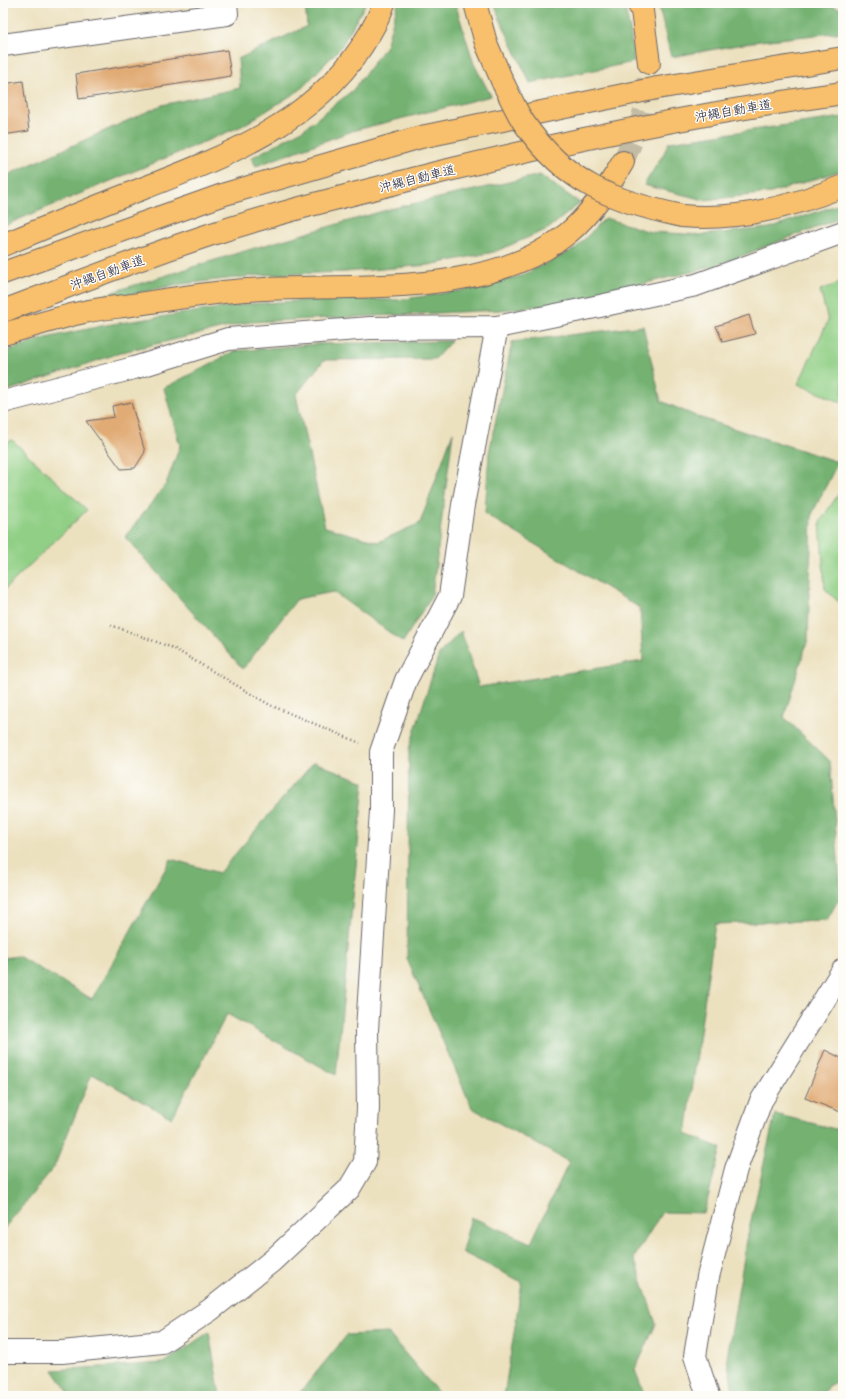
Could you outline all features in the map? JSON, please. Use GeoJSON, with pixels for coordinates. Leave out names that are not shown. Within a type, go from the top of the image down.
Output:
{"type":"FeatureCollection","features":[{"type":"Feature","properties":{"kind":"highway"},"geometry":{"type":"LineString","coordinates":[[3,245],[202,165],[287,121],[325,91],[342,73],[373,30],[384,3]]}},
{"type":"Feature","properties":{"kind":"highway"},"geometry":{"type":"LineString","coordinates":[[475,3],[486,43],[503,83],[524,122],[554,159],[569,173],[610,197],[636,206],[682,216],[702,218],[759,211],[790,204],[843,186]]}},
{"type":"Feature","properties":{"kind":"highway"},"geometry":{"type":"LineString","coordinates":[[638,3],[642,11],[649,64]]}},
{"type":"Feature","properties":{"kind":"highway"},"geometry":{"type":"LineString","coordinates":[[3,273],[225,194],[421,137],[657,88],[843,58]]}},
{"type":"Feature","properties":{"kind":"highway","name":"沖縄自動車道"},"geometry":{"type":"LineString","coordinates":[[3,311],[211,234],[291,210],[402,181],[634,127],[774,103],[843,93]]}},
{"type":"Feature","properties":{"kind":"highway"},"geometry":{"type":"LineString","coordinates":[[3,334],[85,312],[226,292],[272,288],[373,287],[423,283],[472,276],[494,270],[549,247],[568,233],[600,199],[623,162]]}},
{"type":"Feature","properties":{"kind":"street"},"geometry":{"type":"LineString","coordinates":[[3,45],[227,14],[226,3]]}},
{"type":"Feature","properties":{"kind":"street"},"geometry":{"type":"LineString","coordinates":[[3,402],[134,368],[228,339],[370,328],[497,327],[696,285],[840,236]]}},
{"type":"Feature","properties":{"kind":"street"},"geometry":{"type":"LineString","coordinates":[[3,1352],[62,1352],[162,1342],[210,1310],[272,1261],[349,1189],[365,1162],[368,1108],[367,1030],[381,810],[381,752],[406,680],[450,596],[463,505],[497,327]]}},
{"type":"Feature","properties":{"kind":"street"},"geometry":{"type":"LineString","coordinates":[[708,1396],[695,1356],[708,1277],[736,1169],[761,1101],[843,970]]}},
{"type":"Feature","properties":{"kind":"path"},"geometry":{"type":"LineString","coordinates":[[111,625],[173,648],[270,705],[381,752]]}},
{"type":"Feature","properties":{"kind":"green space"},"geometry":{"type":"Polygon","coordinates":[[[305,3],[366,3],[341,47],[300,90],[242,126],[3,226],[3,177],[162,105],[240,88],[238,59],[307,26],[305,3]]]}},
{"type":"Feature","properties":{"kind":"green space"},"geometry":{"type":"Polygon","coordinates":[[[398,3],[455,3],[474,64],[491,96],[352,131],[256,166],[251,158],[304,129],[353,90],[386,46],[398,3]]]}},
{"type":"Feature","properties":{"kind":"green space"},"geometry":{"type":"Polygon","coordinates":[[[494,3],[624,3],[630,30],[634,62],[530,83],[494,3]]]}},
{"type":"Feature","properties":{"kind":"green space"},"geometry":{"type":"Polygon","coordinates":[[[658,3],[819,3],[843,9],[843,32],[760,41],[671,57],[658,3]]]}},
{"type":"Feature","properties":{"kind":"green space"},"geometry":{"type":"Polygon","coordinates":[[[843,117],[843,170],[771,193],[704,200],[644,185],[664,153],[669,142],[843,117]]]}},
{"type":"Feature","properties":{"kind":"green space"},"geometry":{"type":"Polygon","coordinates":[[[540,175],[580,203],[548,229],[494,252],[429,265],[345,272],[261,275],[174,285],[108,300],[106,294],[241,252],[390,209],[540,175]]]}},
{"type":"Feature","properties":{"kind":"green space"},"geometry":{"type":"Polygon","coordinates":[[[843,203],[843,217],[715,266],[562,304],[500,310],[250,322],[126,351],[3,392],[3,352],[46,338],[106,325],[248,304],[329,299],[398,300],[459,291],[521,276],[575,249],[605,218],[651,232],[701,235],[769,228],[843,203]]]}},
{"type":"Feature","properties":{"kind":"green space"},"geometry":{"type":"Polygon","coordinates":[[[843,282],[843,403],[798,384],[828,321],[820,290],[843,282]]]}},
{"type":"Feature","properties":{"kind":"green space"},"geometry":{"type":"Polygon","coordinates":[[[643,326],[661,401],[698,417],[838,462],[812,514],[808,639],[784,717],[830,761],[841,895],[827,920],[715,924],[686,1134],[721,1148],[704,1213],[662,1212],[634,1258],[656,1324],[635,1370],[645,1396],[504,1396],[522,1282],[462,1252],[471,1217],[531,1243],[569,1162],[472,1108],[407,959],[409,749],[439,654],[461,631],[479,687],[643,661],[640,608],[485,514],[489,453],[512,342],[643,326]]]}},
{"type":"Feature","properties":{"kind":"green space"},"geometry":{"type":"Polygon","coordinates":[[[451,341],[435,359],[324,360],[296,395],[325,527],[378,542],[420,523],[453,432],[432,595],[403,642],[333,592],[297,599],[243,669],[125,537],[166,484],[180,446],[164,388],[235,351],[316,344],[451,341]]]}},
{"type":"Feature","properties":{"kind":"green space"},"geometry":{"type":"Polygon","coordinates":[[[12,440],[87,510],[3,591],[3,444],[12,440]]]}},
{"type":"Feature","properties":{"kind":"green space"},"geometry":{"type":"Polygon","coordinates":[[[843,487],[843,606],[825,589],[820,522],[843,487]]]}},
{"type":"Feature","properties":{"kind":"green space"},"geometry":{"type":"Polygon","coordinates":[[[314,762],[364,782],[336,1075],[227,1014],[172,1118],[92,1074],[54,1167],[3,1230],[3,958],[18,956],[92,999],[171,859],[219,873],[314,762]]]}},
{"type":"Feature","properties":{"kind":"green space"},"geometry":{"type":"Polygon","coordinates":[[[775,1114],[843,1131],[843,1378],[828,1386],[822,1396],[734,1396],[727,1358],[748,1234],[775,1114]]]}},
{"type":"Feature","properties":{"kind":"green space"},"geometry":{"type":"Polygon","coordinates":[[[209,1332],[220,1396],[71,1396],[53,1370],[164,1363],[209,1332]]]}},
{"type":"Feature","properties":{"kind":"green space"},"geometry":{"type":"Polygon","coordinates":[[[388,1333],[441,1396],[297,1396],[347,1335],[388,1333]]]}},
{"type":"Feature","properties":{"kind":"building"},"geometry":{"type":"Polygon","coordinates":[[[227,50],[231,76],[79,99],[76,74],[227,50]]]}},
{"type":"Feature","properties":{"kind":"building"},"geometry":{"type":"Polygon","coordinates":[[[23,81],[29,131],[3,135],[3,84],[23,81]]]}},
{"type":"Feature","properties":{"kind":"building"},"geometry":{"type":"Polygon","coordinates":[[[749,315],[755,334],[723,342],[716,326],[749,315]]]}},
{"type":"Feature","properties":{"kind":"building"},"geometry":{"type":"Polygon","coordinates":[[[131,402],[145,452],[135,468],[121,469],[86,421],[114,417],[112,406],[131,402]]]}},
{"type":"Feature","properties":{"kind":"building"},"geometry":{"type":"Polygon","coordinates":[[[825,1050],[843,1059],[843,1113],[805,1098],[825,1050]]]}},
{"type":"Feature","properties":{"kind":"tunnel"},"geometry":{"type":"LineString","coordinates":[[623,162],[642,118],[646,102],[649,63]]}}]}
